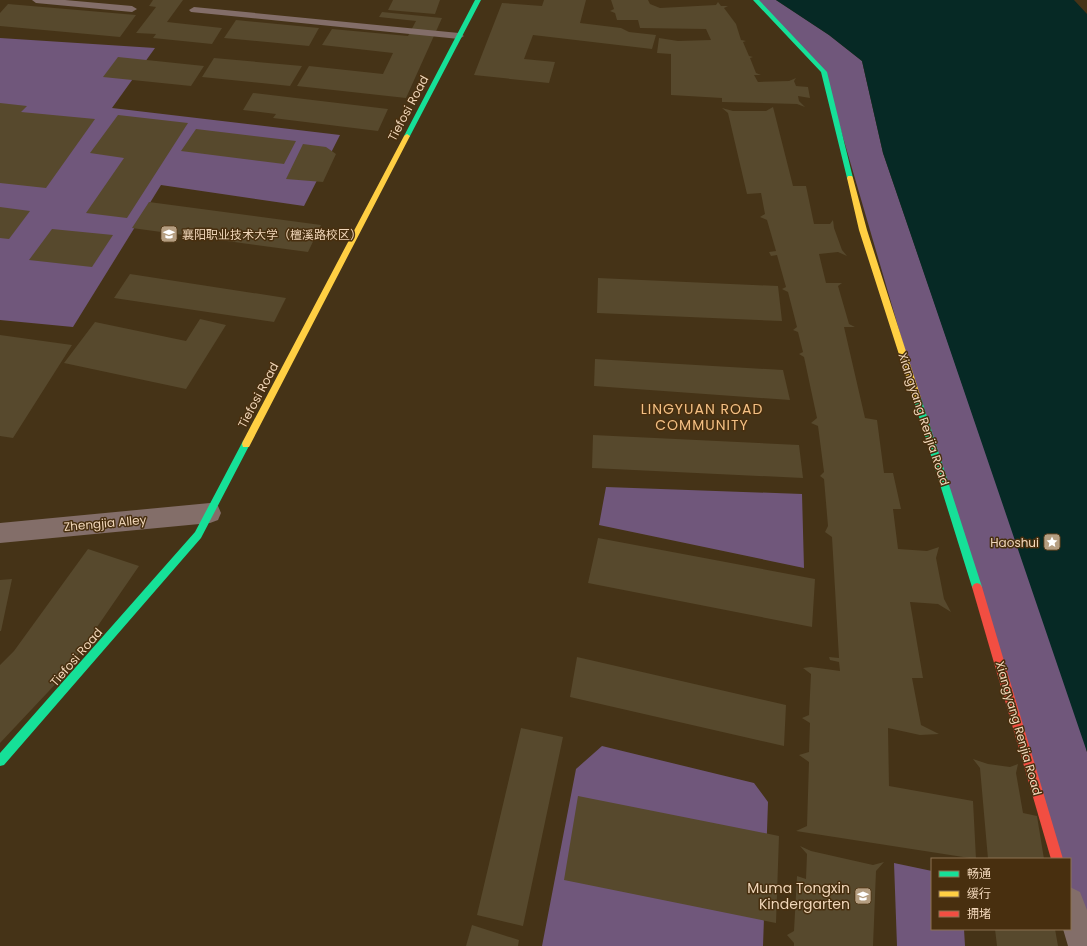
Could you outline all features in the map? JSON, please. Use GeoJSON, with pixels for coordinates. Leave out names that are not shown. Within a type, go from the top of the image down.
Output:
{"type":"FeatureCollection","features":[{"type":"Feature","properties":{"kind":"street","name":"Tiefosi Road"},"geometry":{"type":"LineString","coordinates":[[0,761],[198,535],[478,0]]}},
{"type":"Feature","properties":{"kind":"street","name":"Xiangyang Renjia Road"},"geometry":{"type":"LineString","coordinates":[[756,0],[824,72],[863,230],[984,609],[1057,858]]}},
{"type":"Feature","properties":{"kind":"street","name":"Zhengjia Alley"},"geometry":{"type":"LineString","coordinates":[[0,533],[210,513]]}},
{"type":"Feature","properties":{"kind":"street"},"geometry":{"type":"LineString","coordinates":[[1071,905],[1083,946]]}},
{"type":"Feature","properties":{"kind":"lane"},"geometry":{"type":"LineString","coordinates":[[36,0],[132,9]]}},
{"type":"Feature","properties":{"kind":"lane"},"geometry":{"type":"LineString","coordinates":[[194,10],[459,36]]}},
{"type":"Feature","properties":{"kind":"shaded area"},"geometry":{"type":"Polygon","coordinates":[[[756,0],[776,0],[829,35],[862,61],[883,153],[1084,739],[1087,752],[1087,946],[1071,918],[1071,858],[1053,858],[824,72],[756,0]]]}},
{"type":"Feature","properties":{"kind":"shaded area"},"geometry":{"type":"Polygon","coordinates":[[[0,38],[155,48],[112,108],[340,135],[304,206],[161,185],[73,327],[0,320],[0,38]]]}},
{"type":"Feature","properties":{"kind":"shaded area"},"geometry":{"type":"Polygon","coordinates":[[[606,487],[802,494],[804,568],[599,525],[606,487]]]}},
{"type":"Feature","properties":{"kind":"shaded area"},"geometry":{"type":"Polygon","coordinates":[[[602,746],[754,783],[768,802],[763,946],[542,946],[576,769],[602,746]]]}},
{"type":"Feature","properties":{"kind":"shaded area"},"geometry":{"type":"Polygon","coordinates":[[[894,863],[931,871],[931,930],[964,930],[965,946],[897,946],[894,863]]]}},
{"type":"Feature","properties":{"kind":"water","name":"Haoshui"},"geometry":{"type":"Polygon","coordinates":[[[776,0],[1074,0],[1087,14],[1087,752],[883,153],[862,61],[829,35],[776,0]]]}},
{"type":"Feature","properties":{"kind":"building"},"geometry":{"type":"Polygon","coordinates":[[[153,0],[183,0],[167,22],[222,28],[212,44],[153,38],[156,34],[136,33],[156,7],[149,6],[153,0]]]}},
{"type":"Feature","properties":{"kind":"building"},"geometry":{"type":"Polygon","coordinates":[[[393,0],[440,0],[435,14],[388,10],[393,0]]]}},
{"type":"Feature","properties":{"kind":"building"},"geometry":{"type":"Polygon","coordinates":[[[544,0],[586,0],[580,23],[621,28],[629,32],[656,35],[652,49],[533,35],[524,59],[555,62],[549,83],[474,75],[502,3],[542,6],[544,0]]]}},
{"type":"Feature","properties":{"kind":"building"},"geometry":{"type":"Polygon","coordinates":[[[611,0],[648,0],[650,4],[660,8],[716,5],[718,2],[721,6],[728,6],[724,8],[736,24],[741,40],[746,41],[743,42],[749,56],[753,57],[750,58],[756,73],[761,75],[754,75],[758,82],[789,81],[796,78],[794,81],[796,86],[808,87],[810,98],[798,96],[799,101],[805,107],[797,104],[722,102],[722,98],[671,95],[671,54],[657,53],[659,38],[678,41],[711,40],[706,29],[640,28],[638,20],[617,20],[615,13],[610,11],[614,9],[611,0]]]}},
{"type":"Feature","properties":{"kind":"building"},"geometry":{"type":"Polygon","coordinates":[[[8,4],[136,15],[120,37],[0,26],[0,13],[8,4]]]}},
{"type":"Feature","properties":{"kind":"building"},"geometry":{"type":"Polygon","coordinates":[[[382,12],[442,18],[406,98],[297,86],[309,66],[383,74],[393,53],[322,45],[332,29],[408,36],[416,21],[379,17],[382,12]]]}},
{"type":"Feature","properties":{"kind":"building"},"geometry":{"type":"Polygon","coordinates":[[[236,20],[319,28],[309,46],[224,38],[236,20]]]}},
{"type":"Feature","properties":{"kind":"building"},"geometry":{"type":"Polygon","coordinates":[[[118,57],[204,66],[191,86],[103,77],[118,57]]]}},
{"type":"Feature","properties":{"kind":"building"},"geometry":{"type":"Polygon","coordinates":[[[214,58],[302,66],[290,86],[202,77],[214,58]]]}},
{"type":"Feature","properties":{"kind":"building"},"geometry":{"type":"Polygon","coordinates":[[[253,93],[388,109],[378,131],[273,118],[276,114],[243,110],[253,93]]]}},
{"type":"Feature","properties":{"kind":"building"},"geometry":{"type":"Polygon","coordinates":[[[0,103],[27,106],[21,112],[95,119],[46,188],[0,183],[0,103]]]}},
{"type":"Feature","properties":{"kind":"building"},"geometry":{"type":"Polygon","coordinates":[[[773,107],[793,186],[806,186],[814,224],[830,224],[833,220],[834,228],[842,250],[847,256],[838,252],[819,254],[826,283],[842,283],[838,286],[849,324],[855,327],[844,327],[865,418],[877,420],[884,473],[893,473],[901,509],[893,509],[898,549],[927,551],[939,547],[936,558],[944,599],[951,612],[938,604],[910,602],[923,678],[912,678],[921,725],[939,734],[920,735],[888,728],[889,786],[973,801],[976,858],[796,831],[807,826],[809,762],[799,755],[809,752],[810,723],[802,718],[809,715],[811,674],[803,668],[811,667],[840,671],[839,662],[830,660],[829,657],[839,658],[832,537],[825,532],[828,526],[824,479],[820,476],[824,472],[818,426],[811,423],[817,418],[804,357],[799,354],[803,352],[798,332],[793,330],[797,327],[788,292],[782,289],[786,287],[777,255],[771,256],[769,252],[776,251],[767,220],[760,217],[765,214],[761,193],[747,194],[728,113],[722,108],[733,111],[766,111],[773,107]]]}},
{"type":"Feature","properties":{"kind":"building"},"geometry":{"type":"Polygon","coordinates":[[[118,115],[188,123],[127,218],[86,213],[124,158],[90,153],[118,115]]]}},
{"type":"Feature","properties":{"kind":"building"},"geometry":{"type":"Polygon","coordinates":[[[196,129],[296,141],[284,164],[181,151],[196,129]]]}},
{"type":"Feature","properties":{"kind":"building"},"geometry":{"type":"Polygon","coordinates":[[[303,144],[326,147],[336,154],[323,182],[286,179],[303,144]]]}},
{"type":"Feature","properties":{"kind":"building"},"geometry":{"type":"Polygon","coordinates":[[[149,202],[321,225],[308,252],[132,228],[149,202]]]}},
{"type":"Feature","properties":{"kind":"building"},"geometry":{"type":"Polygon","coordinates":[[[0,207],[30,211],[9,239],[0,238],[0,207]]]}},
{"type":"Feature","properties":{"kind":"building"},"geometry":{"type":"Polygon","coordinates":[[[52,229],[113,235],[92,267],[29,260],[52,229]]]}},
{"type":"Feature","properties":{"kind":"building"},"geometry":{"type":"Polygon","coordinates":[[[130,274],[286,298],[274,322],[114,298],[130,274]]]}},
{"type":"Feature","properties":{"kind":"building"},"geometry":{"type":"Polygon","coordinates":[[[598,278],[778,286],[782,321],[597,313],[598,278]]]}},
{"type":"Feature","properties":{"kind":"building"},"geometry":{"type":"Polygon","coordinates":[[[200,319],[226,325],[186,389],[64,363],[95,322],[186,341],[200,319]]]}},
{"type":"Feature","properties":{"kind":"building"},"geometry":{"type":"Polygon","coordinates":[[[0,335],[72,345],[13,438],[0,436],[0,335]]]}},
{"type":"Feature","properties":{"kind":"building"},"geometry":{"type":"Polygon","coordinates":[[[595,359],[783,370],[790,400],[594,386],[595,359]]]}},
{"type":"Feature","properties":{"kind":"building"},"geometry":{"type":"Polygon","coordinates":[[[593,435],[799,445],[803,478],[592,468],[593,435]]]}},
{"type":"Feature","properties":{"kind":"building"},"geometry":{"type":"Polygon","coordinates":[[[598,538],[815,579],[812,627],[588,583],[598,538]]]}},
{"type":"Feature","properties":{"kind":"building"},"geometry":{"type":"Polygon","coordinates":[[[88,549],[139,566],[64,675],[0,743],[0,665],[14,651],[88,549]]]}},
{"type":"Feature","properties":{"kind":"building"},"geometry":{"type":"Polygon","coordinates":[[[12,579],[1,631],[0,631],[0,580],[12,579]]]}},
{"type":"Feature","properties":{"kind":"building"},"geometry":{"type":"Polygon","coordinates":[[[577,657],[786,705],[784,746],[570,697],[577,657]]]}},
{"type":"Feature","properties":{"kind":"building"},"geometry":{"type":"Polygon","coordinates":[[[521,728],[563,737],[523,926],[477,915],[521,728]]]}},
{"type":"Feature","properties":{"kind":"building"},"geometry":{"type":"Polygon","coordinates":[[[973,759],[988,764],[1010,767],[1018,764],[1016,773],[1023,813],[1037,816],[1044,858],[988,858],[980,768],[973,759]]]}},
{"type":"Feature","properties":{"kind":"building"},"geometry":{"type":"Polygon","coordinates":[[[578,796],[779,836],[776,923],[564,880],[578,796]]]}},
{"type":"Feature","properties":{"kind":"building"},"geometry":{"type":"Polygon","coordinates":[[[800,846],[811,851],[873,865],[884,862],[876,871],[873,946],[794,946],[794,943],[787,935],[794,931],[797,876],[806,879],[807,854],[800,846]]]}},
{"type":"Feature","properties":{"kind":"building"},"geometry":{"type":"Polygon","coordinates":[[[472,925],[519,940],[518,946],[466,946],[472,925]]]}},
{"type":"Feature","properties":{"kind":"building"},"geometry":{"type":"Polygon","coordinates":[[[995,930],[1055,930],[1058,946],[997,946],[995,930]]]}},
{"type":"Feature","properties":{"kind":"traffic: fast"},"geometry":{"type":"LineString","coordinates":[[407,136],[478,0]]}},
{"type":"Feature","properties":{"kind":"traffic: fast"},"geometry":{"type":"LineString","coordinates":[[756,0],[824,72],[850,178]]}},
{"type":"Feature","properties":{"kind":"traffic: fast"},"geometry":{"type":"LineString","coordinates":[[917,398],[977,587]]}},
{"type":"Feature","properties":{"kind":"traffic: fast"},"geometry":{"type":"LineString","coordinates":[[0,761],[198,535],[246,444]]}},
{"type":"Feature","properties":{"kind":"traffic: slow"},"geometry":{"type":"LineString","coordinates":[[246,444],[407,136]]}},
{"type":"Feature","properties":{"kind":"traffic: slow"},"geometry":{"type":"LineString","coordinates":[[850,178],[863,230],[917,398]]}},
{"type":"Feature","properties":{"kind":"traffic: jam"},"geometry":{"type":"LineString","coordinates":[[977,587],[1057,858]]}},
{"type":"Feature","properties":{"kind":"place","name":"襄阳职业技术大学（檀溪路校区）"},"geometry":{"type":"Point","coordinates":[169,234]}},
{"type":"Feature","properties":{"kind":"place","name":"Haoshui"},"geometry":{"type":"Point","coordinates":[1052,542]}},
{"type":"Feature","properties":{"kind":"place","name":"Muma Tongxin Kindergarten"},"geometry":{"type":"Point","coordinates":[863,896]}},
{"type":"Feature","properties":{"kind":"district","name":"LINGYUAN ROAD COMMUNITY"},"geometry":{"type":"Point","coordinates":[702,418]}}]}
